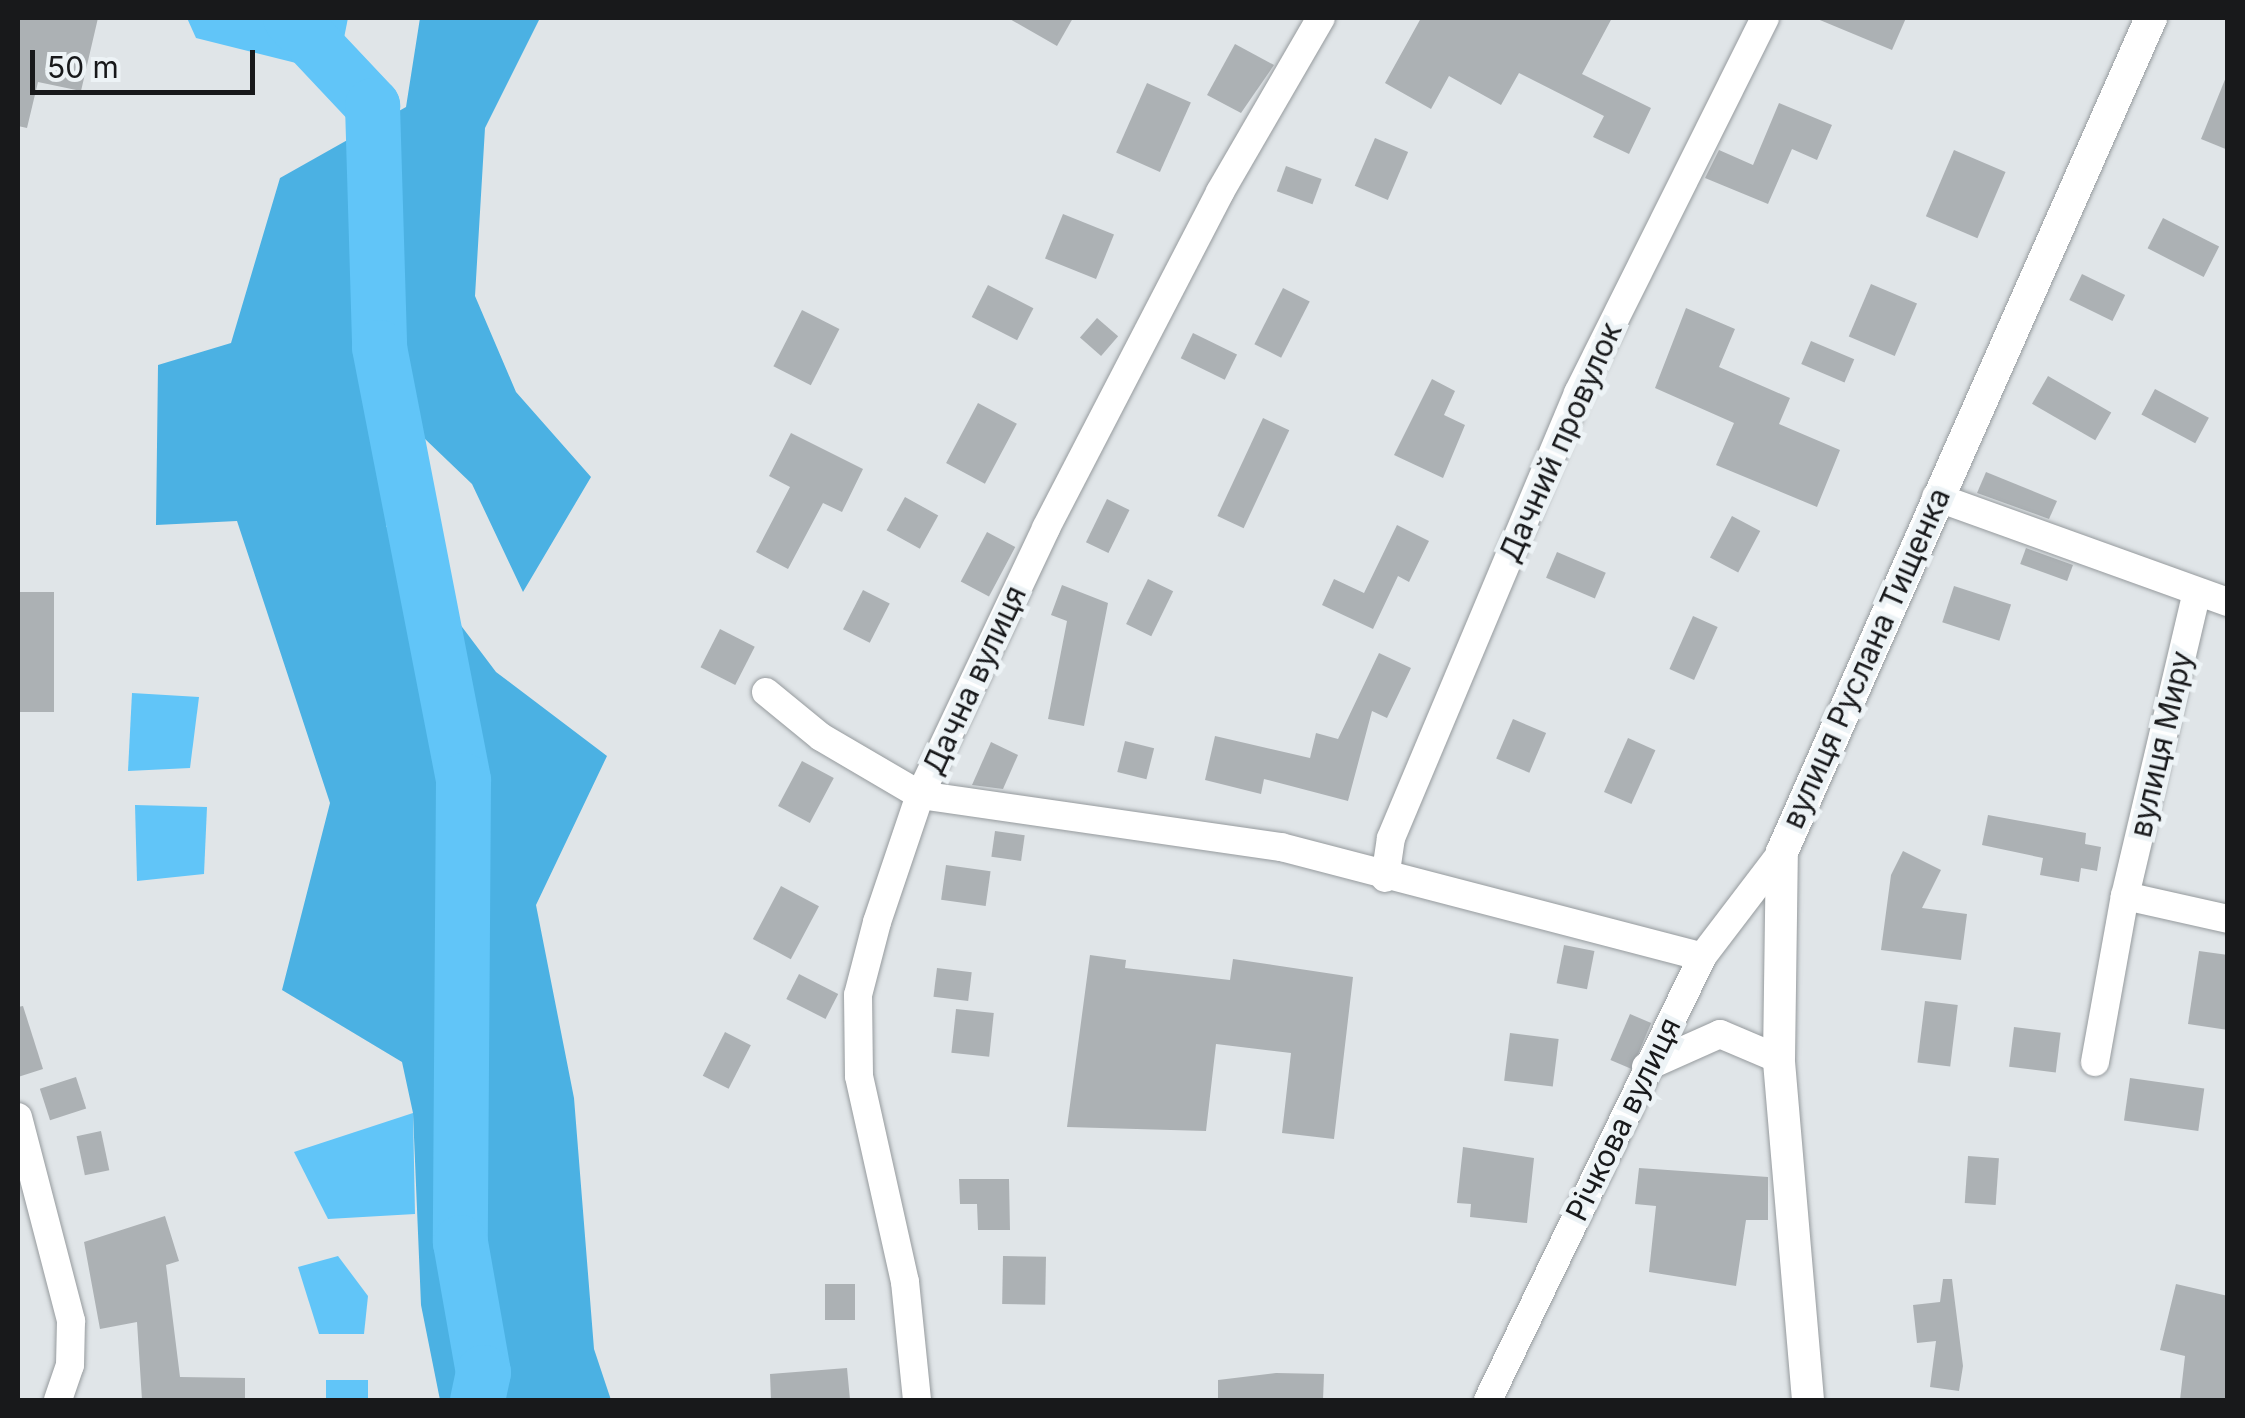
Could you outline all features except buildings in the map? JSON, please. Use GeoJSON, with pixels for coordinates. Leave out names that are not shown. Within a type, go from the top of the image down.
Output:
{"type":"FeatureCollection","features":[{"type":"Feature","properties":{"kind":"street","name":"Дачна вулиця"},"geometry":{"type":"LineString","coordinates":[[918,1400],[905,1282],[859,1076],[858,996],[920,796],[1046,528],[1220,192],[1321,18]]}},
{"type":"Feature","properties":{"kind":"street","name":"Дачний провулок"},"geometry":{"type":"LineString","coordinates":[[1385,878],[1391,838],[1578,393],[1766,18]]}},
{"type":"Feature","properties":{"kind":"street","name":"вулиця Руслана Тищенка"},"geometry":{"type":"LineString","coordinates":[[1808,1400],[1779,1059],[1782,852],[2151,18]]}},
{"type":"Feature","properties":{"kind":"street"},"geometry":{"type":"LineString","coordinates":[[1936,497],[2228,602]]}},
{"type":"Feature","properties":{"kind":"street","name":"вулиця Миру"},"geometry":{"type":"LineString","coordinates":[[2095,1062],[2125,896],[2197,592]]}},
{"type":"Feature","properties":{"kind":"street"},"geometry":{"type":"LineString","coordinates":[[766,692],[821,738],[920,796],[1282,847],[1385,878],[1702,957]]}},
{"type":"Feature","properties":{"kind":"street","name":"Річкова вулиця"},"geometry":{"type":"LineString","coordinates":[[1488,1400],[1702,957],[1782,852]]}},
{"type":"Feature","properties":{"kind":"street"},"geometry":{"type":"LineString","coordinates":[[2125,896],[2228,919]]}},
{"type":"Feature","properties":{"kind":"street"},"geometry":{"type":"LineString","coordinates":[[1646,1068],[1720,1034],[1779,1059]]}},
{"type":"Feature","properties":{"kind":"street"},"geometry":{"type":"LineString","coordinates":[[18,1116],[70,1321],[70,1364],[58,1400]]}},
{"type":"Feature","properties":{"kind":"shaded area"},"geometry":{"type":"Polygon","coordinates":[[[187,18],[348,18],[341,53],[320,69],[196,38],[187,18]]]}},
{"type":"Feature","properties":{"kind":"shaded area"},"geometry":{"type":"Polygon","coordinates":[[[420,18],[540,18],[485,128],[475,296],[516,392],[591,477],[523,592],[472,484],[400,415],[386,526],[496,672],[607,756],[536,905],[574,1098],[594,1349],[611,1400],[440,1400],[421,1305],[413,1113],[402,1062],[282,990],[330,803],[237,521],[156,525],[158,365],[231,343],[280,178],[406,107],[420,18]]]}},
{"type":"Feature","properties":{"kind":"shaded area"},"geometry":{"type":"Polygon","coordinates":[[[132,693],[199,697],[190,768],[128,771],[132,693]]]}},
{"type":"Feature","properties":{"kind":"shaded area"},"geometry":{"type":"Polygon","coordinates":[[[135,805],[207,807],[204,874],[137,881],[135,805]]]}},
{"type":"Feature","properties":{"kind":"shaded area"},"geometry":{"type":"Polygon","coordinates":[[[413,1113],[415,1214],[328,1219],[294,1152],[413,1113]]]}},
{"type":"Feature","properties":{"kind":"shaded area"},"geometry":{"type":"Polygon","coordinates":[[[338,1256],[368,1296],[364,1334],[319,1334],[298,1267],[338,1256]]]}},
{"type":"Feature","properties":{"kind":"shaded area"},"geometry":{"type":"Polygon","coordinates":[[[326,1380],[368,1380],[368,1400],[326,1400],[326,1380]]]}},
{"type":"Feature","properties":{"kind":"waterway"},"geometry":{"type":"LineString","coordinates":[[290,18],[372,105],[379,347],[463,780],[460,1242],[483,1372],[477,1400]]}}]}
